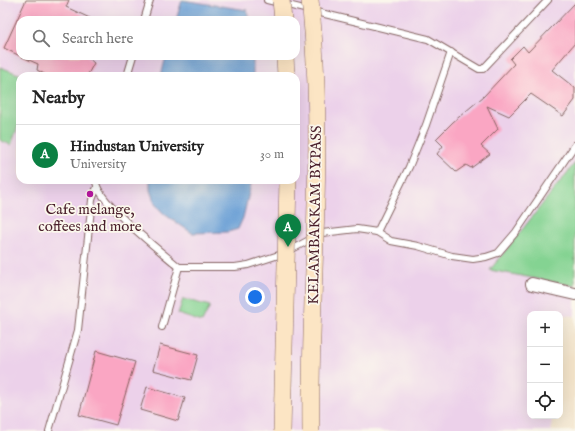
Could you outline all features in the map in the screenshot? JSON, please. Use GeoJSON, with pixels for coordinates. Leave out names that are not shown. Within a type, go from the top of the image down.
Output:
{"type":"FeatureCollection","features":[{"type":"Feature","properties":{"kind":"main road"},"geometry":{"type":"LineString","coordinates":[[281,0],[283,16]]}},
{"type":"Feature","properties":{"kind":"main road","name":"KELAMBAKKAM BYPASS"},"geometry":{"type":"LineString","coordinates":[[310,0],[317,88],[318,161],[311,431]]}},
{"type":"Feature","properties":{"kind":"main road"},"geometry":{"type":"LineString","coordinates":[[285,60],[286,72]]}},
{"type":"Feature","properties":{"kind":"main road","name":"KELAMBAKKAM BYPASS"},"geometry":{"type":"LineString","coordinates":[[282,431],[288,184]]}},
{"type":"Feature","properties":{"kind":"street"},"geometry":{"type":"LineString","coordinates":[[532,284],[575,294]]}},
{"type":"Feature","properties":{"kind":"lane"},"geometry":{"type":"LineString","coordinates":[[145,16],[150,0]]}},
{"type":"Feature","properties":{"kind":"lane"},"geometry":{"type":"LineString","coordinates":[[267,0],[428,39],[479,69],[483,69],[548,0]]}},
{"type":"Feature","properties":{"kind":"lane"},"geometry":{"type":"LineString","coordinates":[[377,232],[412,160],[451,52]]}},
{"type":"Feature","properties":{"kind":"lane"},"geometry":{"type":"LineString","coordinates":[[128,72],[132,60]]}},
{"type":"Feature","properties":{"kind":"lane"},"geometry":{"type":"LineString","coordinates":[[97,184],[97,187],[111,207],[179,267],[236,267],[261,262],[285,253],[322,234],[357,229],[377,232],[391,241],[418,246],[452,256],[473,259],[498,253],[516,232],[575,145]]}},
{"type":"Feature","properties":{"kind":"lane"},"geometry":{"type":"LineString","coordinates":[[49,431],[78,330],[92,200],[97,187]]}},
{"type":"Feature","properties":{"kind":"lane"},"geometry":{"type":"LineString","coordinates":[[162,327],[179,267]]}},
{"type":"Feature","properties":{"kind":"shaded area"},"geometry":{"type":"Polygon","coordinates":[[[0,0],[575,0],[575,316],[563,315],[563,311],[527,311],[527,419],[552,419],[551,431],[0,431],[0,0]]]}},
{"type":"Feature","properties":{"kind":"green space"},"geometry":{"type":"Polygon","coordinates":[[[0,67],[16,73],[16,132],[11,145],[0,140],[0,67]]]}},
{"type":"Feature","properties":{"kind":"green space"},"geometry":{"type":"Polygon","coordinates":[[[575,163],[575,286],[490,270],[575,163]]]}},
{"type":"Feature","properties":{"kind":"green space"},"geometry":{"type":"Polygon","coordinates":[[[183,299],[210,306],[202,322],[178,314],[183,299]]]}},
{"type":"Feature","properties":{"kind":"water"},"geometry":{"type":"Polygon","coordinates":[[[182,0],[247,10],[248,16],[177,16],[182,0]]]}},
{"type":"Feature","properties":{"kind":"water"},"geometry":{"type":"Polygon","coordinates":[[[165,60],[253,60],[253,72],[162,72],[165,60]]]}},
{"type":"Feature","properties":{"kind":"water"},"geometry":{"type":"Polygon","coordinates":[[[150,184],[251,184],[243,218],[238,229],[228,232],[192,233],[164,214],[155,204],[150,190],[150,184]]]}},
{"type":"Feature","properties":{"kind":"building"},"geometry":{"type":"Polygon","coordinates":[[[26,0],[69,0],[66,7],[85,16],[19,16],[26,0]]]}},
{"type":"Feature","properties":{"kind":"building"},"geometry":{"type":"Polygon","coordinates":[[[575,3],[575,43],[552,70],[575,88],[575,100],[563,116],[531,94],[509,116],[487,106],[498,129],[481,146],[490,154],[471,168],[466,165],[456,172],[437,154],[443,146],[436,139],[453,122],[484,96],[514,64],[510,59],[523,46],[528,52],[575,3]]]}},
{"type":"Feature","properties":{"kind":"building"},"geometry":{"type":"Polygon","coordinates":[[[16,22],[16,54],[4,48],[16,22]]]}},
{"type":"Feature","properties":{"kind":"building"},"geometry":{"type":"Polygon","coordinates":[[[29,60],[91,60],[94,63],[89,72],[41,72],[37,70],[38,64],[29,60]]]}},
{"type":"Feature","properties":{"kind":"building"},"geometry":{"type":"Polygon","coordinates":[[[160,345],[198,355],[191,380],[153,370],[160,345]]]}},
{"type":"Feature","properties":{"kind":"building"},"geometry":{"type":"Polygon","coordinates":[[[96,351],[135,362],[116,425],[79,415],[96,351]]]}},
{"type":"Feature","properties":{"kind":"building"},"geometry":{"type":"Polygon","coordinates":[[[147,387],[185,398],[178,421],[140,410],[147,387]]]}},
{"type":"Feature","properties":{"kind":"place","name":"Cafe melange, coffees and more"},"geometry":{"type":"Point","coordinates":[90,194]}},
{"type":"Feature","properties":{"kind":"place","name":"Hindustan University"},"geometry":{"type":"Point","coordinates":[288,247]}}]}
